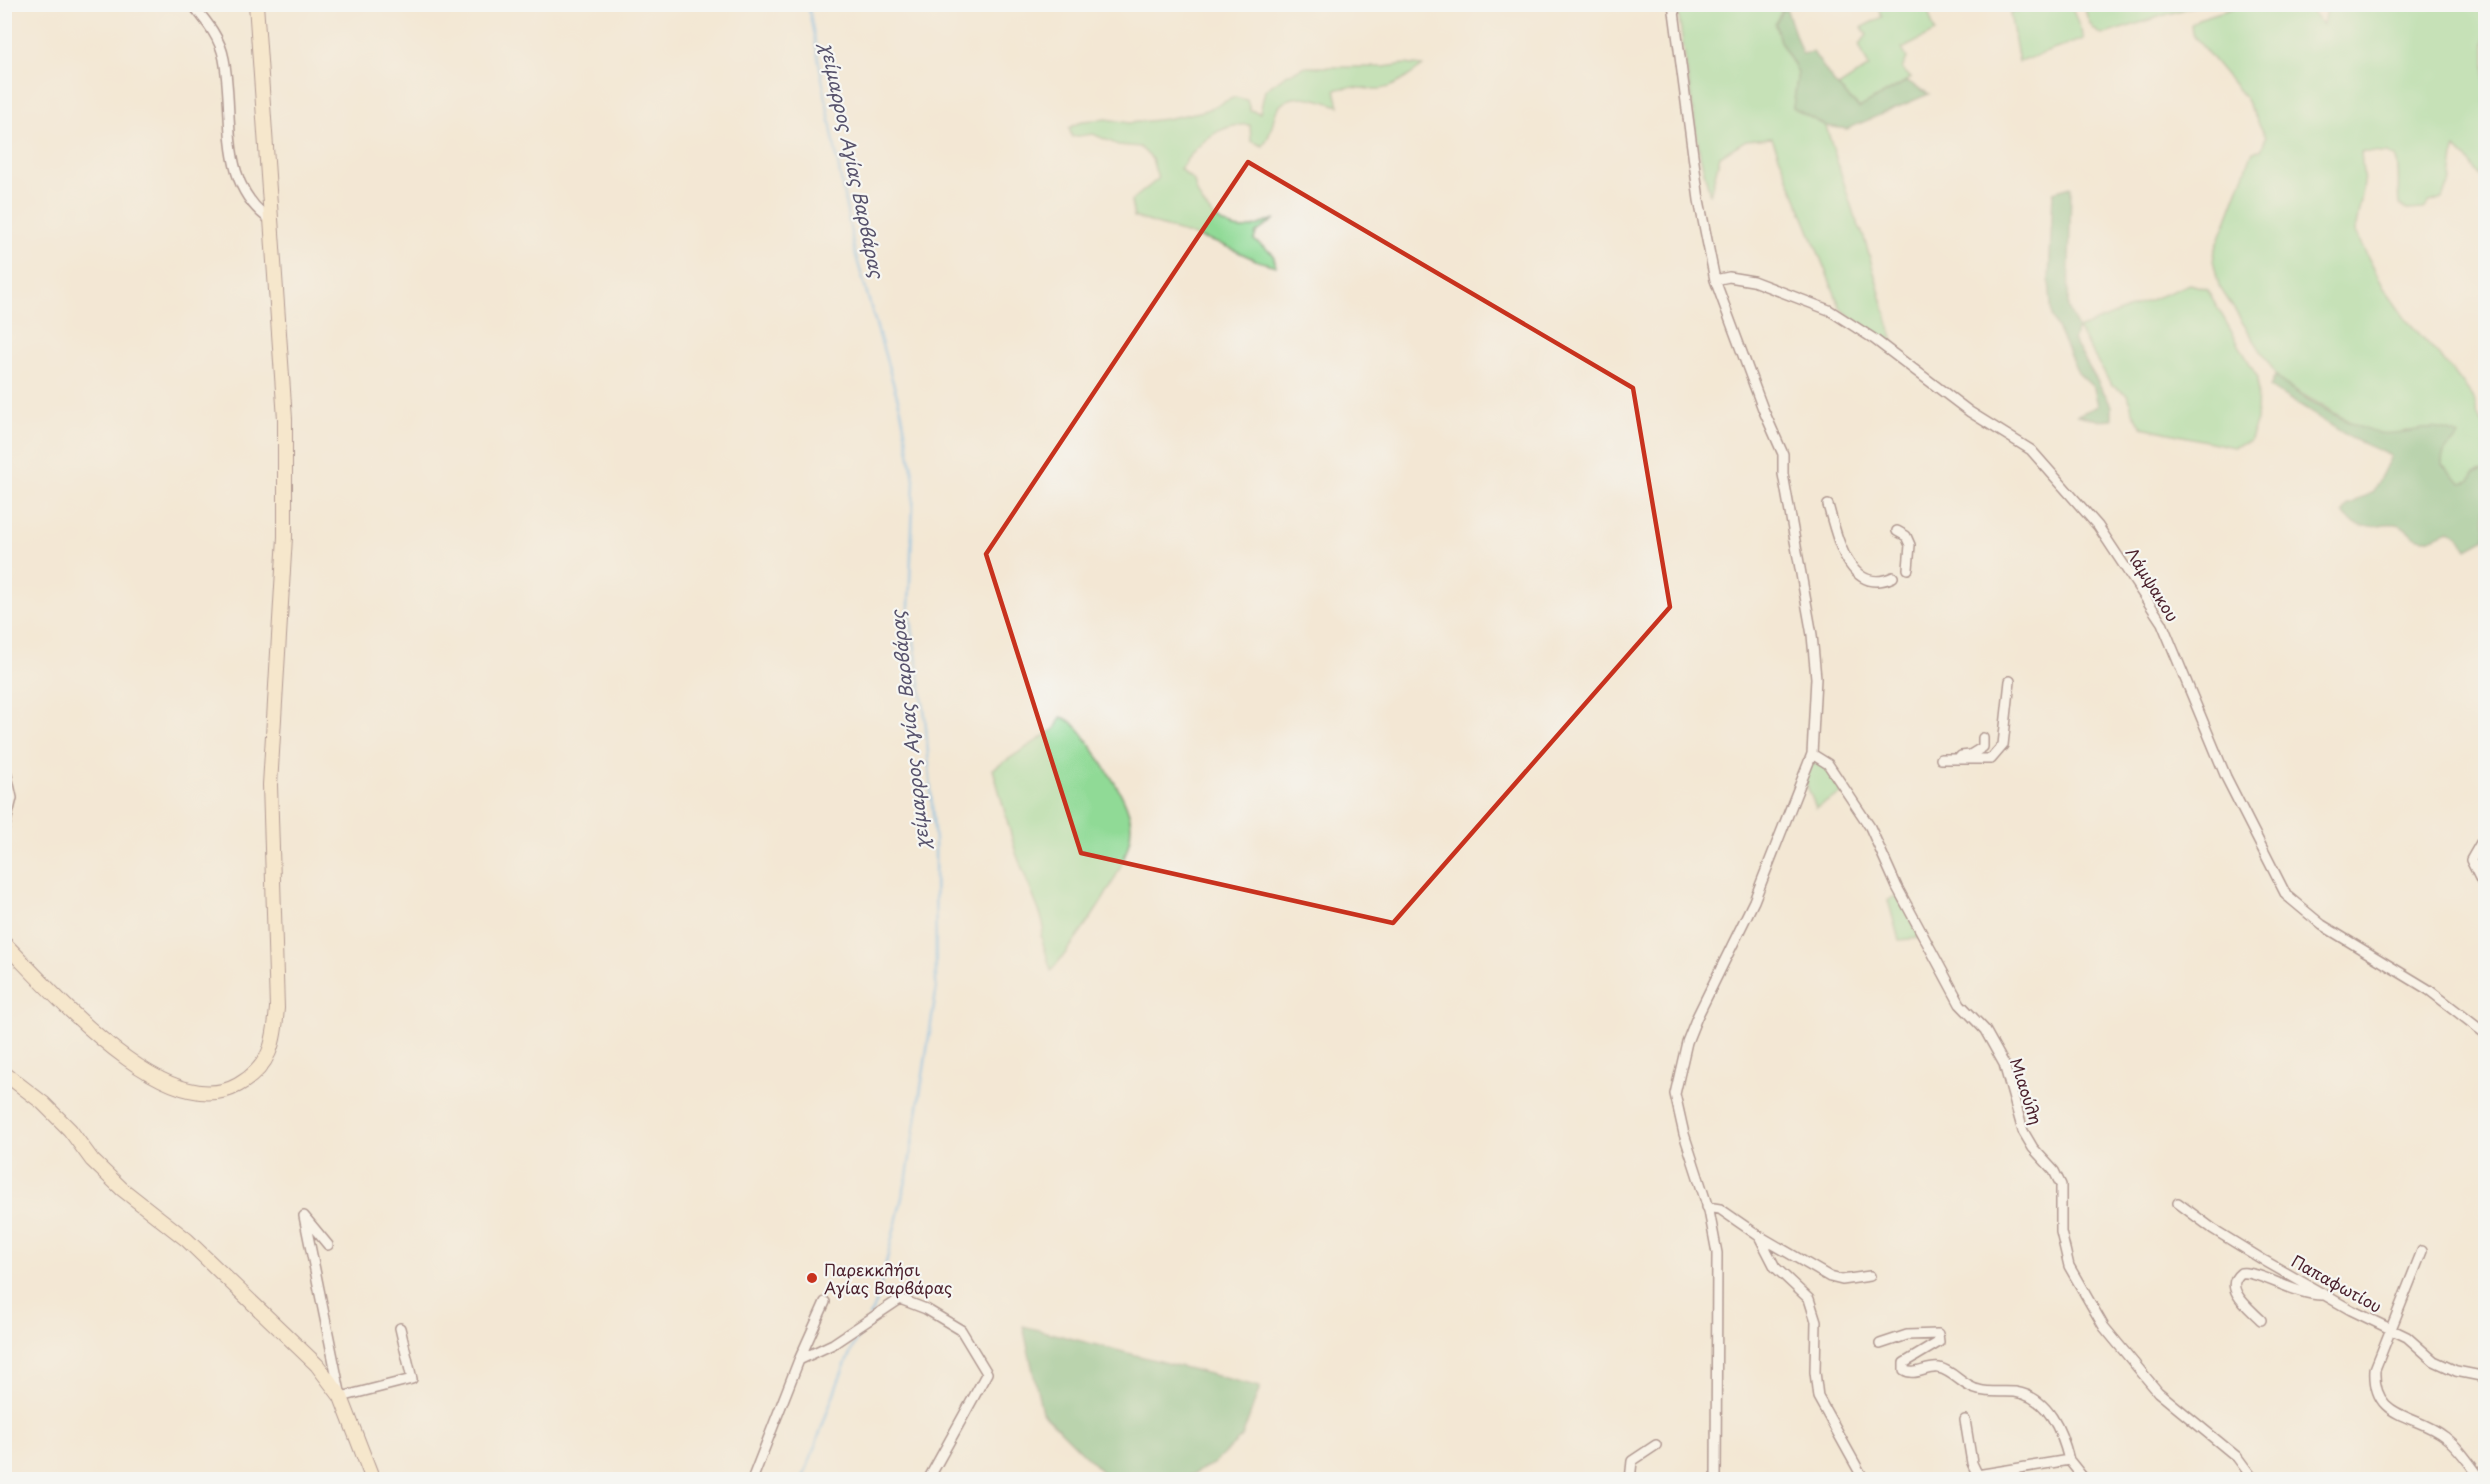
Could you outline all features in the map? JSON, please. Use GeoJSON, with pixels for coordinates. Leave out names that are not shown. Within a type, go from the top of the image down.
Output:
{"type":"FeatureCollection","features":[{"type":"Feature","properties":{"kind":"street"},"geometry":{"type":"LineString","coordinates":[[192,4],[208,24],[224,58],[234,167],[239,185],[256,210],[272,221]]}},
{"type":"Feature","properties":{"kind":"street"},"geometry":{"type":"LineString","coordinates":[[4,943],[71,1011],[123,1055],[170,1085],[208,1094],[232,1088],[249,1078],[263,1064],[274,1041],[277,1008],[270,785],[285,525],[282,353],[256,4]]}},
{"type":"Feature","properties":{"kind":"street"},"geometry":{"type":"LineString","coordinates":[[1673,4],[1699,200],[1715,280],[1763,409],[1783,454],[1783,474],[1812,635],[1816,678],[1812,754],[1755,901],[1705,996],[1687,1042],[1676,1094],[1684,1134],[1707,1208],[1717,1253],[1716,1479]]}},
{"type":"Feature","properties":{"kind":"street","name":"Λάμψακου"},"geometry":{"type":"LineString","coordinates":[[1715,280],[1729,277],[1753,281],[1829,310],[1874,339],[1970,412],[2031,450],[2098,526],[2162,623],[2226,777],[2286,895],[2322,925],[2429,990],[2486,1034]]}},
{"type":"Feature","properties":{"kind":"street"},"geometry":{"type":"LineString","coordinates":[[1828,505],[1846,558],[1860,577],[1881,583],[1893,577]]}},
{"type":"Feature","properties":{"kind":"street"},"geometry":{"type":"LineString","coordinates":[[1897,531],[1906,536],[1910,545],[1908,568]]}},
{"type":"Feature","properties":{"kind":"street"},"geometry":{"type":"LineString","coordinates":[[1983,738],[1983,747],[1970,755],[1941,759],[1991,759],[2003,745],[2010,681]]}},
{"type":"Feature","properties":{"kind":"street","name":"Μιαούλη"},"geometry":{"type":"LineString","coordinates":[[1812,754],[1828,764],[1870,827],[1897,887],[1960,1004],[1985,1030],[2004,1064],[2028,1141],[2054,1171],[2061,1185],[2061,1232],[2069,1266],[2104,1327],[2158,1392],[2237,1457],[2254,1479]]}},
{"type":"Feature","properties":{"kind":"street"},"geometry":{"type":"LineString","coordinates":[[4,762],[12,798],[4,830]]}},
{"type":"Feature","properties":{"kind":"street"},"geometry":{"type":"LineString","coordinates":[[2486,834],[2471,860],[2486,890]]}},
{"type":"Feature","properties":{"kind":"street"},"geometry":{"type":"LineString","coordinates":[[4,1073],[43,1103],[70,1130],[92,1160],[122,1189],[187,1240],[251,1301],[317,1365],[341,1397]]}},
{"type":"Feature","properties":{"kind":"street","name":"Παπαφωτίου"},"geometry":{"type":"LineString","coordinates":[[2178,1203],[2213,1229],[2325,1295],[2407,1337],[2434,1361],[2456,1371],[2486,1377]]}},
{"type":"Feature","properties":{"kind":"street"},"geometry":{"type":"LineString","coordinates":[[1707,1208],[1720,1209],[1759,1236],[1830,1277],[1842,1280],[1870,1276]]}},
{"type":"Feature","properties":{"kind":"street"},"geometry":{"type":"LineString","coordinates":[[328,1245],[304,1216],[341,1397],[374,1479]]}},
{"type":"Feature","properties":{"kind":"street"},"geometry":{"type":"LineString","coordinates":[[1759,1236],[1779,1271],[1800,1288],[1812,1305],[1817,1335],[1815,1372],[1818,1397],[1864,1479]]}},
{"type":"Feature","properties":{"kind":"street"},"geometry":{"type":"LineString","coordinates":[[2422,1251],[2375,1369],[2374,1381],[2378,1394],[2395,1413],[2445,1436],[2482,1479]]}},
{"type":"Feature","properties":{"kind":"street"},"geometry":{"type":"LineString","coordinates":[[2261,1320],[2239,1298],[2233,1287],[2234,1280],[2241,1273],[2256,1275],[2298,1292],[2325,1295]]}},
{"type":"Feature","properties":{"kind":"street"},"geometry":{"type":"LineString","coordinates":[[799,1360],[833,1344],[900,1299],[926,1309],[961,1330],[987,1373],[928,1479]]}},
{"type":"Feature","properties":{"kind":"street"},"geometry":{"type":"LineString","coordinates":[[752,1479],[799,1360],[825,1302]]}},
{"type":"Feature","properties":{"kind":"street"},"geometry":{"type":"LineString","coordinates":[[341,1397],[412,1379],[400,1328]]}},
{"type":"Feature","properties":{"kind":"street"},"geometry":{"type":"LineString","coordinates":[[1880,1344],[1915,1333],[1938,1334],[1939,1342],[1909,1359],[1904,1363],[1904,1370],[1912,1373],[1940,1368],[1978,1390],[2018,1393],[2033,1399],[2047,1411],[2059,1428],[2069,1460],[2085,1479]]}},
{"type":"Feature","properties":{"kind":"street"},"geometry":{"type":"LineString","coordinates":[[1965,1420],[1972,1463],[1978,1477],[2069,1460]]}},
{"type":"Feature","properties":{"kind":"street"},"geometry":{"type":"LineString","coordinates":[[1630,1479],[1632,1461],[1656,1445]]}},
{"type":"Feature","properties":{"kind":"highlighted area"},"geometry":{"type":"Polygon","coordinates":[[[1248,162],[1633,388],[1670,607],[1393,923],[1081,853],[986,554],[1248,162]]]}},
{"type":"Feature","properties":{"kind":"green space"},"geometry":{"type":"Polygon","coordinates":[[[2084,4],[2197,5],[2102,35],[2091,26],[2084,4]]]}},
{"type":"Feature","properties":{"kind":"green space"},"geometry":{"type":"Polygon","coordinates":[[[1677,5],[1784,5],[1775,24],[1780,41],[1798,72],[1793,108],[1826,126],[1855,218],[1863,234],[1896,349],[1841,309],[1772,138],[1746,140],[1720,156],[1710,195],[1700,155],[1677,5]]]}},
{"type":"Feature","properties":{"kind":"green space"},"geometry":{"type":"Polygon","coordinates":[[[1785,5],[1802,54],[1813,52],[1835,84],[1859,108],[1907,81],[1929,94],[1847,129],[1826,126],[1793,108],[1798,72],[1780,41],[1775,24],[1785,5]]]}},
{"type":"Feature","properties":{"kind":"green space"},"geometry":{"type":"Polygon","coordinates":[[[1877,5],[1926,5],[1935,32],[1902,49],[1907,58],[1902,69],[1911,78],[1860,108],[1838,87],[1869,67],[1859,45],[1867,35],[1862,27],[1882,17],[1877,5]]]}},
{"type":"Feature","properties":{"kind":"green space"},"geometry":{"type":"Polygon","coordinates":[[[2031,5],[2071,5],[2084,39],[2019,62],[2010,14],[2031,5]]]}},
{"type":"Feature","properties":{"kind":"green space"},"geometry":{"type":"Polygon","coordinates":[[[2243,5],[2306,5],[2323,25],[2327,5],[2485,5],[2485,181],[2455,148],[2451,180],[2443,198],[2430,202],[2424,209],[2407,210],[2399,204],[2398,167],[2395,157],[2387,153],[2361,152],[2364,184],[2355,232],[2384,288],[2405,318],[2474,398],[2478,416],[2485,428],[2485,471],[2474,473],[2470,481],[2461,483],[2442,465],[2444,452],[2453,443],[2406,430],[2399,434],[2379,434],[2362,429],[2281,382],[2219,286],[2213,260],[2215,251],[2253,151],[2261,150],[2266,137],[2245,98],[2192,34],[2191,25],[2198,19],[2243,5]]]}},
{"type":"Feature","properties":{"kind":"green space"},"geometry":{"type":"Polygon","coordinates":[[[1405,64],[1423,66],[1385,88],[1348,87],[1335,90],[1339,106],[1298,97],[1283,103],[1277,110],[1269,136],[1263,146],[1251,141],[1250,125],[1228,127],[1218,131],[1193,152],[1180,169],[1194,181],[1204,205],[1225,224],[1233,228],[1246,229],[1275,219],[1256,233],[1254,240],[1273,254],[1276,266],[1258,261],[1223,245],[1134,217],[1131,201],[1158,179],[1152,159],[1140,147],[1118,145],[1093,134],[1072,137],[1069,128],[1082,121],[1107,119],[1129,123],[1166,119],[1204,111],[1235,97],[1247,100],[1250,110],[1260,113],[1265,90],[1286,75],[1304,67],[1384,67],[1405,64]]]}},
{"type":"Feature","properties":{"kind":"green space"},"geometry":{"type":"Polygon","coordinates":[[[2071,187],[2068,308],[2078,329],[2073,340],[2112,406],[2112,419],[2097,420],[2077,415],[2098,406],[2094,388],[2078,373],[2052,317],[2049,280],[2053,192],[2071,187]]]}},
{"type":"Feature","properties":{"kind":"green space"},"geometry":{"type":"Polygon","coordinates":[[[2190,284],[2207,289],[2258,378],[2257,420],[2249,442],[2233,447],[2142,427],[2132,410],[2128,394],[2112,386],[2078,329],[2190,284]]]}},
{"type":"Feature","properties":{"kind":"green space"},"geometry":{"type":"Polygon","coordinates":[[[2275,375],[2308,400],[2368,430],[2388,434],[2439,429],[2459,436],[2445,452],[2442,465],[2461,483],[2470,481],[2474,473],[2485,471],[2485,539],[2467,549],[2458,535],[2450,530],[2424,539],[2400,525],[2365,526],[2351,521],[2343,513],[2347,505],[2373,492],[2391,456],[2351,438],[2270,387],[2275,375]]]}},
{"type":"Feature","properties":{"kind":"green space"},"geometry":{"type":"Polygon","coordinates":[[[1061,717],[1073,723],[1082,734],[1117,786],[1128,810],[1130,835],[1125,855],[1104,898],[1076,940],[1051,971],[1041,936],[1044,928],[1041,916],[1016,853],[993,769],[1055,729],[1061,717]]]}},
{"type":"Feature","properties":{"kind":"green space"},"geometry":{"type":"Polygon","coordinates":[[[1811,763],[1825,766],[1844,792],[1816,808],[1805,781],[1811,763]]]}},
{"type":"Feature","properties":{"kind":"green space"},"geometry":{"type":"Polygon","coordinates":[[[1897,895],[1920,938],[1899,940],[1888,900],[1897,895]]]}},
{"type":"Feature","properties":{"kind":"green space"},"geometry":{"type":"Polygon","coordinates":[[[1023,1326],[1260,1387],[1242,1437],[1213,1464],[1183,1479],[1109,1479],[1042,1412],[1023,1326]]]}},
{"type":"Feature","properties":{"kind":"waterway","name":"χείμαρρος Αγίας Βαρβάρας"},"geometry":{"type":"LineString","coordinates":[[808,4],[854,249],[901,410],[914,479],[909,607],[925,716],[935,843],[936,992],[907,1177],[876,1304],[869,1316]]}},
{"type":"Feature","properties":{"kind":"waterway","name":"χείμαρρος Αγίας Βαρβάρας"},"geometry":{"type":"LineString","coordinates":[[802,1480],[838,1383],[863,1327]]}},
{"type":"Feature","properties":{"kind":"place","name":"Παρεκκλήσι Αγίας Βαρβάρας"},"geometry":{"type":"Point","coordinates":[812,1278]}}]}
